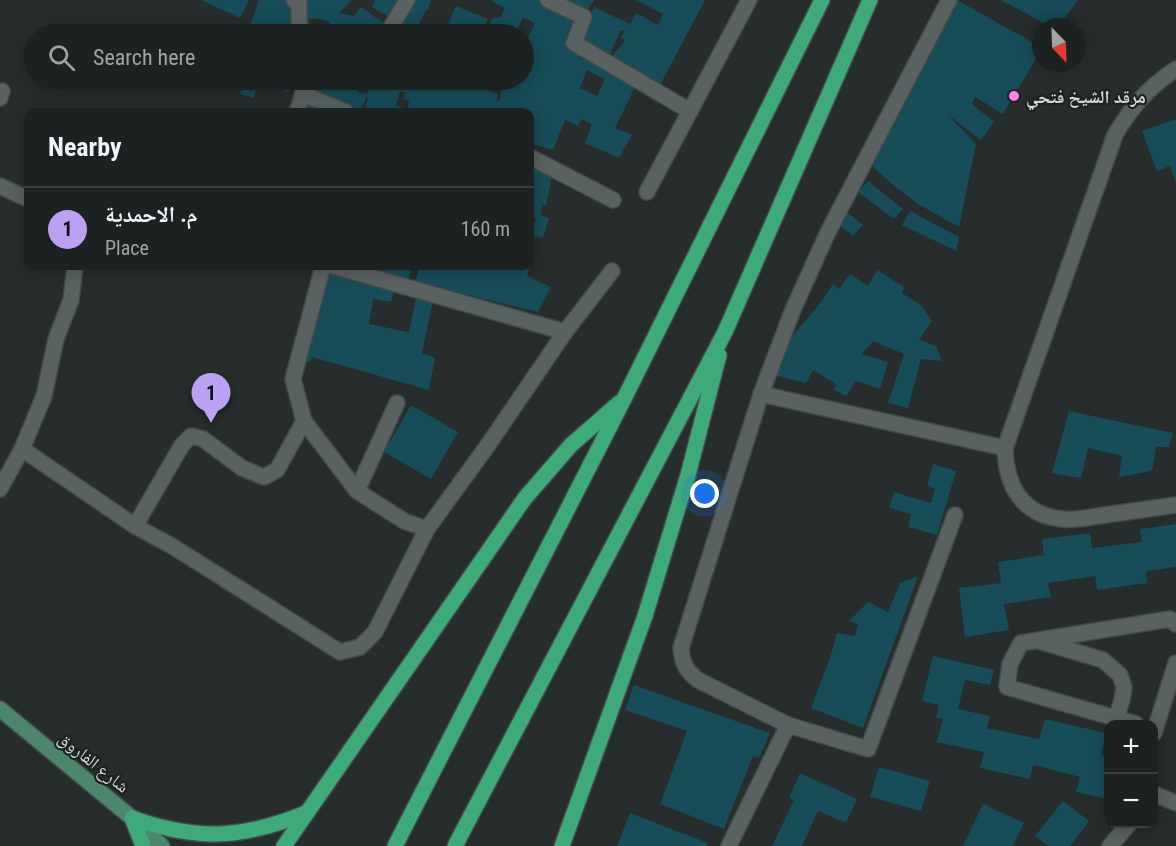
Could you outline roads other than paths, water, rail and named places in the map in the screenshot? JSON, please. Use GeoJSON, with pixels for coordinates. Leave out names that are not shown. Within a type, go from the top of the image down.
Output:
{"type":"FeatureCollection","features":[{"type":"Feature","properties":{"kind":"main road"},"geometry":{"type":"LineString","coordinates":[[395,846],[624,399],[822,0]]}},
{"type":"Feature","properties":{"kind":"main road"},"geometry":{"type":"LineString","coordinates":[[455,846],[725,332],[870,0]]}},
{"type":"Feature","properties":{"kind":"main road"},"geometry":{"type":"LineString","coordinates":[[562,846],[621,686],[664,556],[694,454],[725,332]]}},
{"type":"Feature","properties":{"kind":"main road"},"geometry":{"type":"LineString","coordinates":[[284,846],[525,498],[571,445],[624,399]]}},
{"type":"Feature","properties":{"kind":"main road","name":"شارع الفاروق"},"geometry":{"type":"LineString","coordinates":[[0,710],[132,818],[162,846]]}},
{"type":"Feature","properties":{"kind":"main road"},"geometry":{"type":"LineString","coordinates":[[132,818],[160,828],[219,835],[269,827],[306,813]]}},
{"type":"Feature","properties":{"kind":"main road"},"geometry":{"type":"LineString","coordinates":[[132,818],[143,846]]}},
{"type":"Feature","properties":{"kind":"street"},"geometry":{"type":"LineString","coordinates":[[294,0],[299,2],[299,24]]}},
{"type":"Feature","properties":{"kind":"street"},"geometry":{"type":"LineString","coordinates":[[393,24],[407,0]]}},
{"type":"Feature","properties":{"kind":"street"},"geometry":{"type":"LineString","coordinates":[[548,0],[584,17],[574,44],[690,111]]}},
{"type":"Feature","properties":{"kind":"street"},"geometry":{"type":"LineString","coordinates":[[647,192],[748,0]]}},
{"type":"Feature","properties":{"kind":"street"},"geometry":{"type":"LineString","coordinates":[[949,0],[828,232],[792,312],[761,394],[681,648],[682,661],[688,672],[698,680],[788,725],[868,749],[955,515]]}},
{"type":"Feature","properties":{"kind":"street"},"geometry":{"type":"LineString","coordinates":[[1176,69],[1155,83],[1139,98],[1125,116],[1115,135],[1005,448],[1005,469],[1013,488],[1025,504],[1043,515],[1063,520],[1176,505]]}},
{"type":"Feature","properties":{"kind":"street"},"geometry":{"type":"LineString","coordinates":[[298,108],[302,90]]}},
{"type":"Feature","properties":{"kind":"street"},"geometry":{"type":"LineString","coordinates":[[308,90],[339,108]]}},
{"type":"Feature","properties":{"kind":"street"},"geometry":{"type":"LineString","coordinates":[[534,159],[613,200]]}},
{"type":"Feature","properties":{"kind":"street"},"geometry":{"type":"LineString","coordinates":[[0,186],[24,197]]}},
{"type":"Feature","properties":{"kind":"street"},"geometry":{"type":"LineString","coordinates":[[0,489],[22,449],[44,396],[56,339],[71,300],[75,270]]}},
{"type":"Feature","properties":{"kind":"street"},"geometry":{"type":"LineString","coordinates":[[322,270],[293,379],[304,421],[357,491],[404,521],[427,529]]}},
{"type":"Feature","properties":{"kind":"street"},"geometry":{"type":"LineString","coordinates":[[347,270],[565,333]]}},
{"type":"Feature","properties":{"kind":"street"},"geometry":{"type":"LineString","coordinates":[[22,449],[135,525],[340,652],[360,647],[375,632],[427,529],[565,333],[612,271]]}},
{"type":"Feature","properties":{"kind":"street"},"geometry":{"type":"LineString","coordinates":[[761,394],[1005,448]]}},
{"type":"Feature","properties":{"kind":"street"},"geometry":{"type":"LineString","coordinates":[[357,491],[397,404]]}},
{"type":"Feature","properties":{"kind":"street"},"geometry":{"type":"LineString","coordinates":[[135,525],[182,445],[191,436],[203,439],[242,468],[264,477],[277,470],[304,421]]}},
{"type":"Feature","properties":{"kind":"street"},"geometry":{"type":"LineString","coordinates":[[1123,720],[1007,687],[1010,664],[1021,643],[1170,619],[1176,624]]}},
{"type":"Feature","properties":{"kind":"street"},"geometry":{"type":"LineString","coordinates":[[1037,640],[1103,660],[1120,675],[1124,687],[1116,718]]}},
{"type":"Feature","properties":{"kind":"street"},"geometry":{"type":"LineString","coordinates":[[1158,720],[1176,663]]}},
{"type":"Feature","properties":{"kind":"street"},"geometry":{"type":"LineString","coordinates":[[729,846],[788,725]]}},
{"type":"Feature","properties":{"kind":"street"},"geometry":{"type":"LineString","coordinates":[[1158,796],[1176,803]]}},
{"type":"Feature","properties":{"kind":"street"},"geometry":{"type":"LineString","coordinates":[[1110,846],[1126,828]]}},
{"type":"Feature","properties":{"kind":"place","name":"مرقد الشيخ فتحي"},"geometry":{"type":"Point","coordinates":[1014,96]}},
{"type":"Feature","properties":{"kind":"place","name":"م. الاحمدية"},"geometry":{"type":"Point","coordinates":[211,423]}}]}
